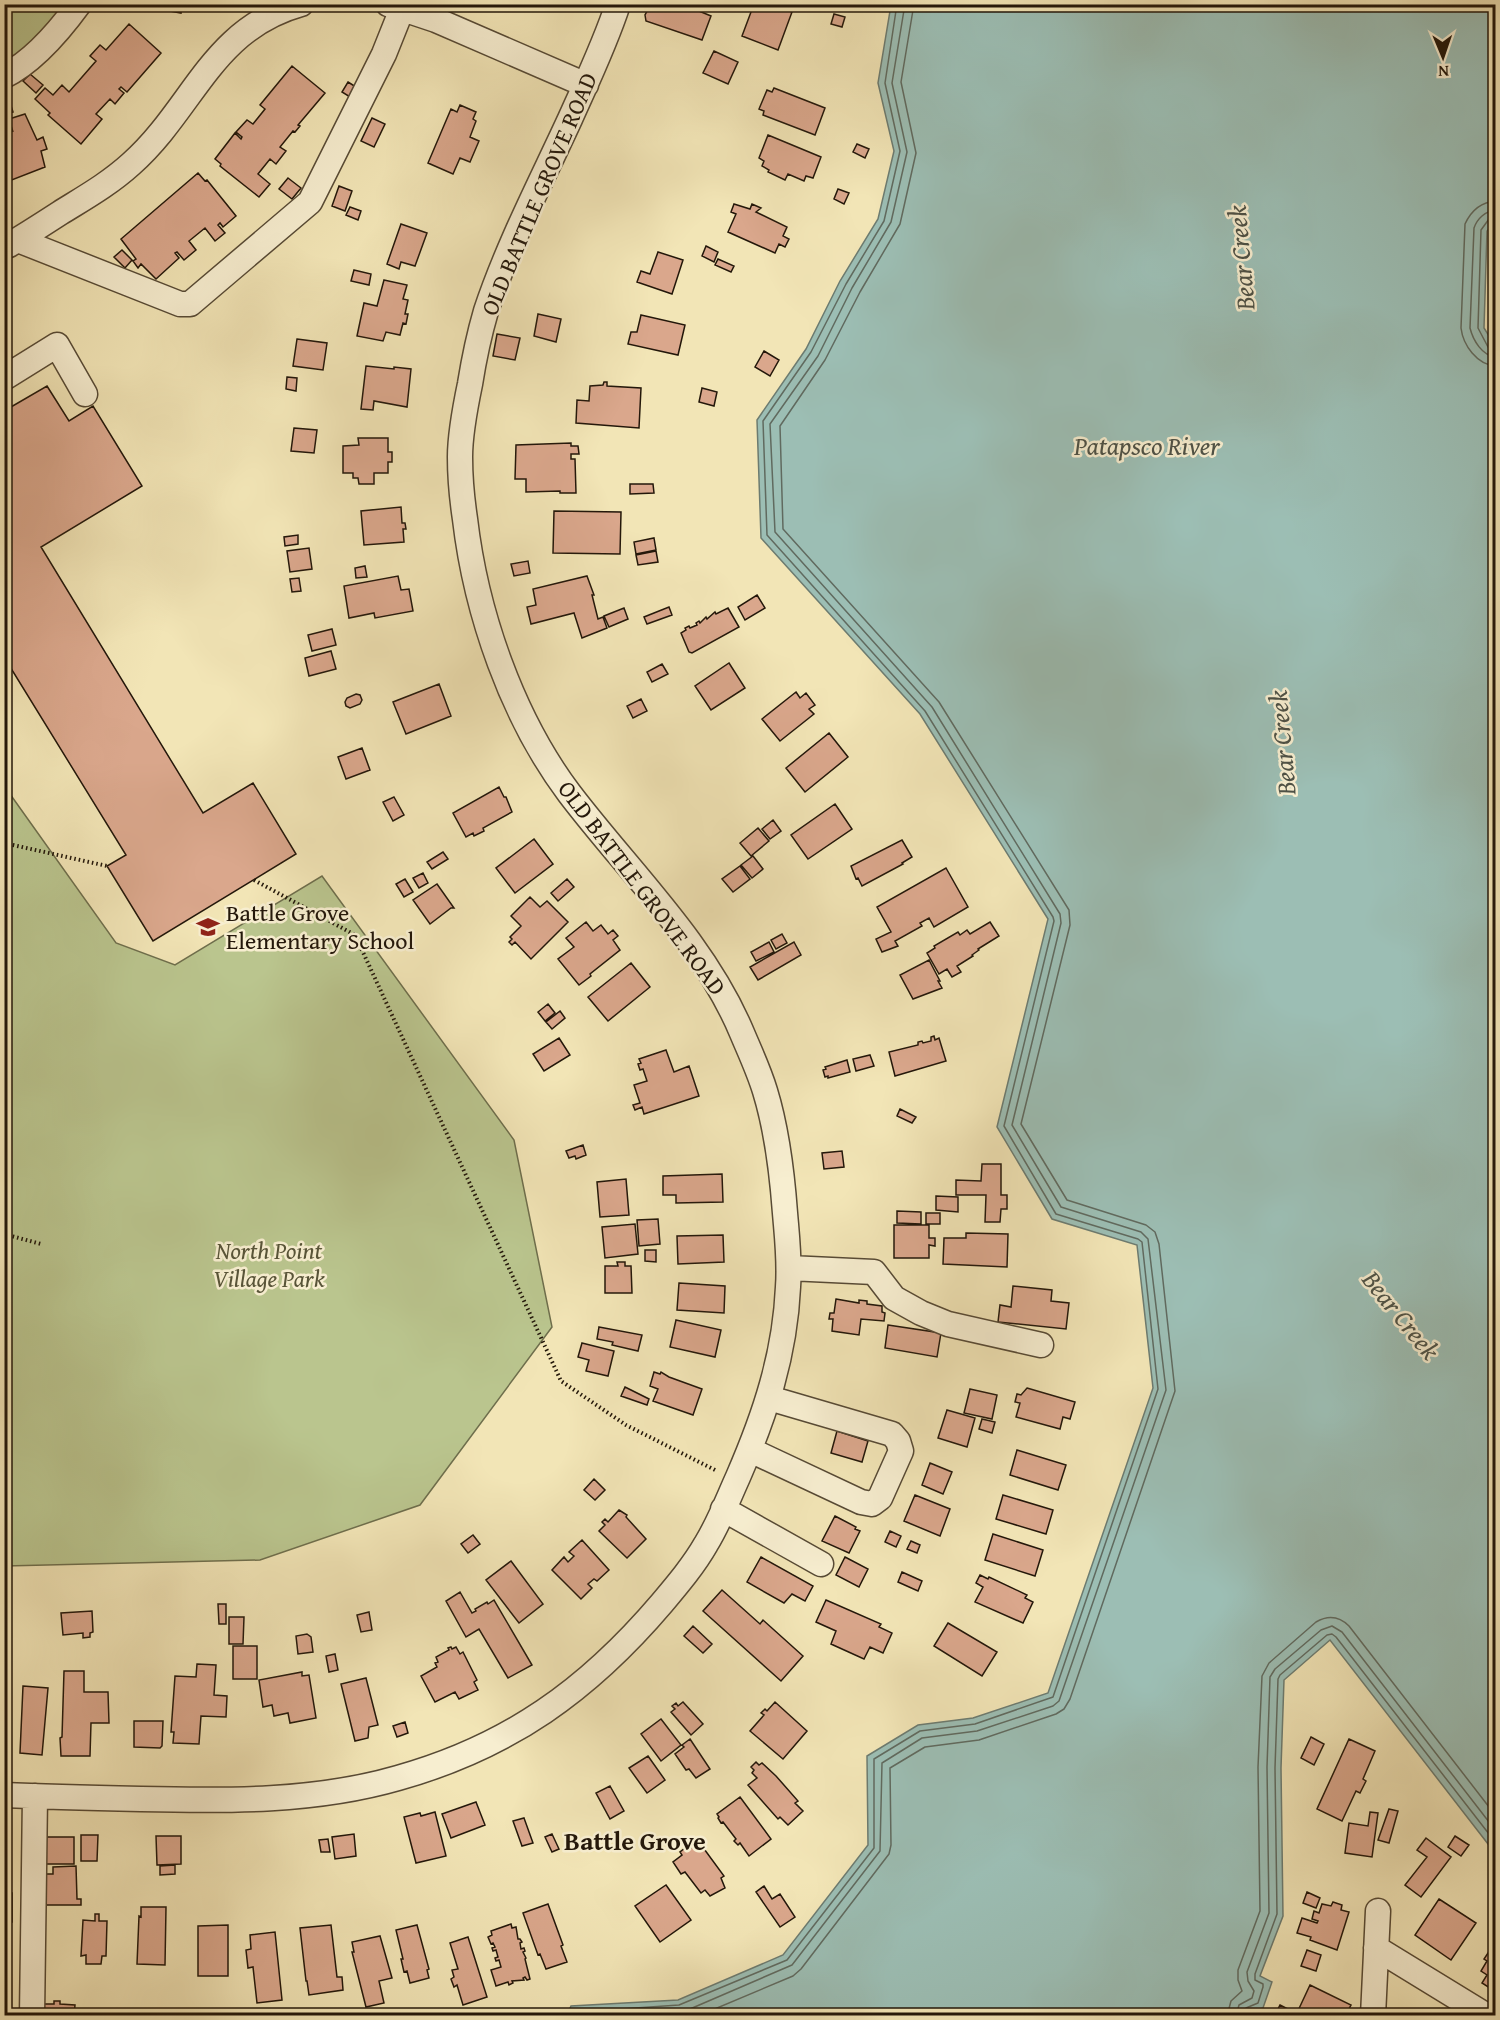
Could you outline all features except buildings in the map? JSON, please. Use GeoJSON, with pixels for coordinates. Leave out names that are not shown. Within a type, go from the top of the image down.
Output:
{"type":"FeatureCollection","features":[{"type":"Feature","properties":{"kind":"street"},"geometry":{"type":"LineString","coordinates":[[4,76],[49,41],[78,4]]}},
{"type":"Feature","properties":{"kind":"street"},"geometry":{"type":"LineString","coordinates":[[11,244],[103,188],[132,164],[163,131],[215,59],[240,35],[257,13],[301,4]]}},
{"type":"Feature","properties":{"kind":"street","name":"OLD BATTLE GROVE ROAD"},"geometry":{"type":"LineString","coordinates":[[4,1795],[203,1800],[258,1799],[360,1788],[460,1758],[494,1742],[526,1725],[614,1656],[675,1587],[708,1541],[750,1450],[769,1398],[779,1356],[789,1268],[784,1199],[775,1134],[765,1092],[724,994],[699,957],[567,791],[525,725],[496,651],[476,590],[465,521],[460,464],[462,426],[481,331],[513,244],[586,85],[618,4]]}},
{"type":"Feature","properties":{"kind":"street"},"geometry":{"type":"LineString","coordinates":[[11,244],[180,304],[190,304],[310,202],[384,54],[398,6],[436,20],[586,85]]}},
{"type":"Feature","properties":{"kind":"street"},"geometry":{"type":"LineString","coordinates":[[4,378],[57,345],[86,394]]}},
{"type":"Feature","properties":{"kind":"street"},"geometry":{"type":"LineString","coordinates":[[789,1268],[874,1272],[894,1298],[921,1313],[948,1324],[1041,1345]]}},
{"type":"Feature","properties":{"kind":"street"},"geometry":{"type":"LineString","coordinates":[[750,1450],[861,1502],[872,1504],[880,1498],[901,1451],[898,1441],[892,1434],[769,1398]]}},
{"type":"Feature","properties":{"kind":"street"},"geometry":{"type":"LineString","coordinates":[[723,1509],[821,1564]]}},
{"type":"Feature","properties":{"kind":"street"},"geometry":{"type":"LineString","coordinates":[[32,2016],[35,1796]]}},
{"type":"Feature","properties":{"kind":"street"},"geometry":{"type":"LineString","coordinates":[[1373,2016],[1378,1911]]}},
{"type":"Feature","properties":{"kind":"street"},"geometry":{"type":"LineString","coordinates":[[1377,1948],[1487,2016]]}},
{"type":"Feature","properties":{"kind":"path"},"geometry":{"type":"LineString","coordinates":[[4,843],[107,866]]}},
{"type":"Feature","properties":{"kind":"path"},"geometry":{"type":"LineString","coordinates":[[254,880],[356,935],[561,1381],[626,1425],[736,1481]]}},
{"type":"Feature","properties":{"kind":"path"},"geometry":{"type":"LineString","coordinates":[[4,1234],[41,1244]]}},
{"type":"Feature","properties":{"kind":"green space"},"geometry":{"type":"Polygon","coordinates":[[[5,5],[76,5],[5,74],[5,5]]]}},
{"type":"Feature","properties":{"kind":"green space","name":"North Point Village Park"},"geometry":{"type":"Polygon","coordinates":[[[5,787],[116,943],[175,965],[322,876],[514,1140],[552,1327],[420,1505],[260,1560],[5,1566],[5,787]]]}},
{"type":"Feature","properties":{"kind":"water","name":"Patapsco River"},"geometry":{"type":"Polygon","coordinates":[[[1482,4],[1495,14],[1496,222],[1487,231],[1484,328],[1496,347],[1495,1853],[1330,1640],[1284,1680],[1281,1768],[1283,1916],[1260,1976],[1272,1982],[1263,2008],[1243,2015],[567,2015],[571,2006],[678,2000],[783,1955],[868,1845],[867,1756],[918,1725],[973,1718],[1048,1693],[1153,1388],[1137,1245],[1052,1219],[997,1127],[1048,919],[920,714],[761,538],[757,420],[806,349],[840,281],[878,219],[894,151],[878,83],[891,5],[1482,4]]]}},
{"type":"Feature","properties":{"kind":"place","name":"Battle Grove Elementary School"},"geometry":{"type":"Point","coordinates":[208,927]}},
{"type":"Feature","properties":{"kind":"district","name":"Battle Grove"},"geometry":{"type":"Point","coordinates":[635,1841]}},
{"type":"Feature","properties":{"kind":"water label","name":"Bear Creek"},"geometry":{"type":"Point","coordinates":[1241,258]}},
{"type":"Feature","properties":{"kind":"water label","name":"Bear Creek"},"geometry":{"type":"Point","coordinates":[1282,743]}},
{"type":"Feature","properties":{"kind":"water label","name":"Bear Creek"},"geometry":{"type":"Point","coordinates":[1401,1315]}}]}
